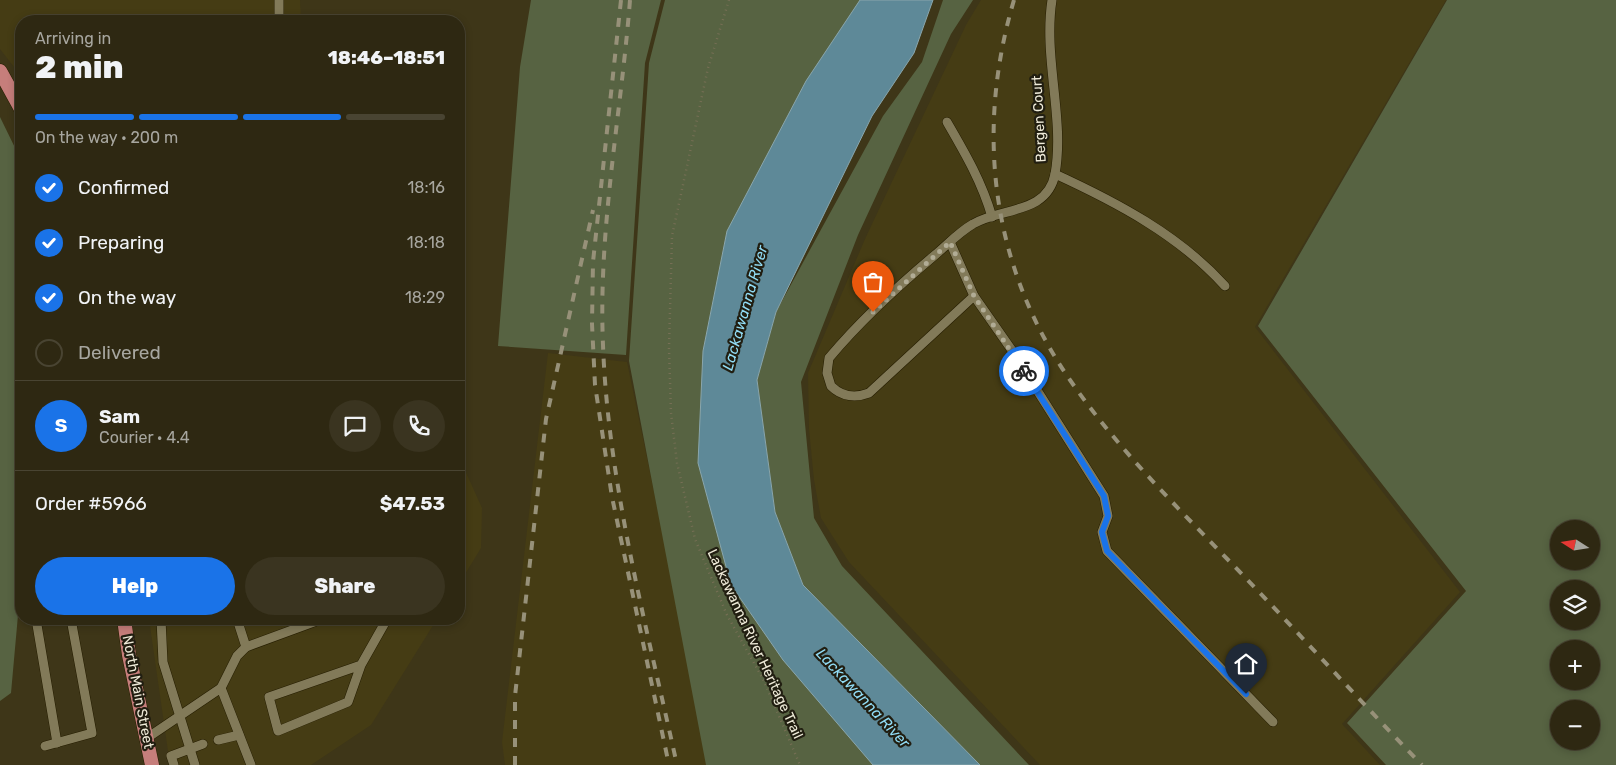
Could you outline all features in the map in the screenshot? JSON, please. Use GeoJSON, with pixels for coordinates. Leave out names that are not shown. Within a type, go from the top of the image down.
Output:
{"type":"FeatureCollection","features":[{"type":"Feature","properties":{"kind":"main road"},"geometry":{"type":"LineString","coordinates":[[0,71],[15,98]]}},
{"type":"Feature","properties":{"kind":"main road","name":"North Main Street"},"geometry":{"type":"LineString","coordinates":[[125,625],[129,655],[152,765]]}},
{"type":"Feature","properties":{"kind":"lane"},"geometry":{"type":"LineString","coordinates":[[278,0],[279,15]]}},
{"type":"Feature","properties":{"kind":"lane","name":"Bergen Court"},"geometry":{"type":"LineString","coordinates":[[974,296],[869,393],[855,396],[847,395],[832,386],[827,373],[829,358],[886,299],[974,223],[1034,204],[1046,194],[1055,174],[1057,140],[1049,47],[1052,0]]}},
{"type":"Feature","properties":{"kind":"lane"},"geometry":{"type":"LineString","coordinates":[[947,122],[978,176],[992,216]]}},
{"type":"Feature","properties":{"kind":"lane"},"geometry":{"type":"LineString","coordinates":[[1055,174],[1100,194],[1161,231],[1213,273],[1225,286]]}},
{"type":"Feature","properties":{"kind":"lane"},"geometry":{"type":"LineString","coordinates":[[950,242],[974,296],[1104,496],[1108,516],[1102,532],[1107,551],[1273,722]]}},
{"type":"Feature","properties":{"kind":"lane"},"geometry":{"type":"LineString","coordinates":[[37,625],[57,743]]}},
{"type":"Feature","properties":{"kind":"lane"},"geometry":{"type":"LineString","coordinates":[[45,746],[92,733],[73,625]]}},
{"type":"Feature","properties":{"kind":"lane"},"geometry":{"type":"LineString","coordinates":[[160,625],[163,662],[195,765]]}},
{"type":"Feature","properties":{"kind":"lane"},"geometry":{"type":"LineString","coordinates":[[239,625],[246,647]]}},
{"type":"Feature","properties":{"kind":"lane"},"geometry":{"type":"LineString","coordinates":[[147,738],[221,688],[237,656],[246,647],[306,625]]}},
{"type":"Feature","properties":{"kind":"lane"},"geometry":{"type":"LineString","coordinates":[[361,665],[269,697],[278,731],[348,702],[361,665],[384,625]]}},
{"type":"Feature","properties":{"kind":"lane"},"geometry":{"type":"LineString","coordinates":[[221,688],[251,765]]}},
{"type":"Feature","properties":{"kind":"lane"},"geometry":{"type":"LineString","coordinates":[[218,740],[239,735]]}},
{"type":"Feature","properties":{"kind":"lane"},"geometry":{"type":"LineString","coordinates":[[174,765],[171,756],[203,744]]}},
{"type":"Feature","properties":{"kind":"path","name":"Lackawanna River Heritage Trail"},"geometry":{"type":"LineString","coordinates":[[730,0],[708,68],[672,236],[669,348],[671,413],[676,463],[695,540],[727,615],[764,681],[800,765]]}},
{"type":"Feature","properties":{"kind":"shaded area"},"geometry":{"type":"Polygon","coordinates":[[[0,0],[300,0],[301,15],[15,15],[15,68],[0,49],[0,0]]]}},
{"type":"Feature","properties":{"kind":"shaded area"},"geometry":{"type":"Polygon","coordinates":[[[981,0],[1446,0],[1255,327],[1460,592],[1342,724],[1380,765],[1040,765],[849,562],[821,518],[814,480],[809,429],[808,373],[865,239],[966,25],[981,0]]]}},
{"type":"Feature","properties":{"kind":"shaded area"},"geometry":{"type":"Polygon","coordinates":[[[548,353],[627,362],[711,765],[505,765],[502,742],[548,353]]]}},
{"type":"Feature","properties":{"kind":"shaded area"},"geometry":{"type":"Polygon","coordinates":[[[465,470],[482,508],[481,548],[465,574],[465,470]]]}},
{"type":"Feature","properties":{"kind":"shaded area"},"geometry":{"type":"Polygon","coordinates":[[[150,625],[433,625],[371,725],[311,765],[170,765],[150,625]]]}},
{"type":"Feature","properties":{"kind":"green space"},"geometry":{"type":"Polygon","coordinates":[[[531,0],[661,0],[645,63],[626,355],[498,346],[520,67],[531,0]]]}},
{"type":"Feature","properties":{"kind":"green space"},"geometry":{"type":"Polygon","coordinates":[[[665,0],[882,0],[764,176],[744,489],[899,765],[706,765],[629,361],[649,63],[665,0]]]}},
{"type":"Feature","properties":{"kind":"green space"},"geometry":{"type":"Polygon","coordinates":[[[943,0],[973,0],[951,34],[858,235],[801,382],[814,518],[842,566],[1029,765],[980,765],[803,585],[775,512],[757,380],[776,312],[883,116],[922,62],[943,0]]]}},
{"type":"Feature","properties":{"kind":"green space"},"geometry":{"type":"Polygon","coordinates":[[[1447,0],[1616,0],[1616,765],[1386,765],[1347,723],[1466,591],[1258,326],[1447,0]]]}},
{"type":"Feature","properties":{"kind":"green space"},"geometry":{"type":"Polygon","coordinates":[[[0,117],[15,148],[15,625],[17,625],[11,693],[0,701],[0,117]]]}},
{"type":"Feature","properties":{"kind":"water","name":"Lackawanna River"},"geometry":{"type":"Polygon","coordinates":[[[860,0],[933,0],[914,53],[872,116],[776,312],[757,380],[775,512],[803,585],[980,765],[873,765],[783,660],[731,585],[698,463],[703,351],[727,231],[806,81],[860,0]]]}},
{"type":"Feature","properties":{"kind":"railway"},"geometry":{"type":"LineString","coordinates":[[621,0],[593,262],[592,324],[595,385],[612,497],[669,765]]}},
{"type":"Feature","properties":{"kind":"railway"},"geometry":{"type":"LineString","coordinates":[[630,0],[611,172],[604,258],[602,302],[606,397],[612,450],[631,556],[677,765]]}},
{"type":"Feature","properties":{"kind":"railway"},"geometry":{"type":"LineString","coordinates":[[1014,0],[1002,49],[995,99],[994,148],[998,196],[1007,244],[1022,291],[1043,336],[1088,405],[1128,453],[1422,765]]}},
{"type":"Feature","properties":{"kind":"railway"},"geometry":{"type":"LineString","coordinates":[[515,765],[515,696],[546,419],[593,210]]}},
{"type":"Feature","properties":{"kind":"way so far"},"geometry":{"type":"LineString","coordinates":[[873,312],[950,242],[974,296],[1024,371]]}},
{"type":"Feature","properties":{"kind":"route"},"geometry":{"type":"LineString","coordinates":[[1024,371],[1104,496],[1108,516],[1102,532],[1107,551],[1135,582],[1246,694]]}}]}
